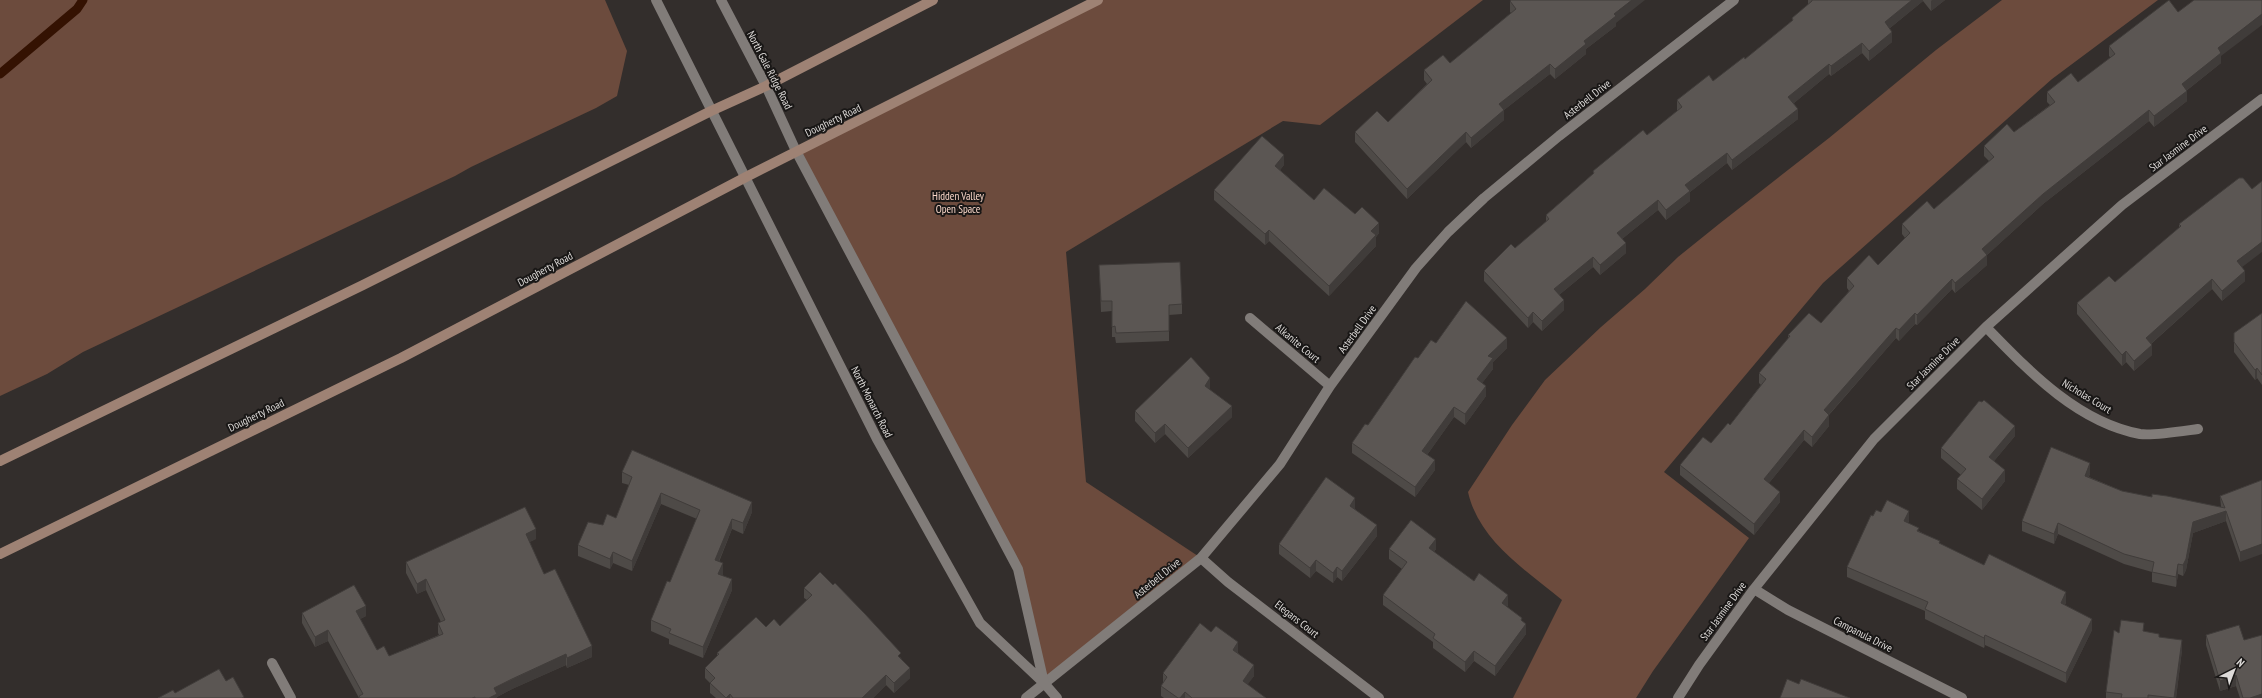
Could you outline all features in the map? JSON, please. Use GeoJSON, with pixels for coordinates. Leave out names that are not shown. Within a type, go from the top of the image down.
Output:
{"type":"FeatureCollection","features":[{"type":"Feature","properties":{"kind":"main road"},"geometry":{"type":"LineString","coordinates":[[0,461],[363,285],[710,111],[766,86],[934,0]]}},
{"type":"Feature","properties":{"kind":"main road","name":"Dougherty Road"},"geometry":{"type":"LineString","coordinates":[[0,554],[401,358],[746,176],[1098,0]]}},
{"type":"Feature","properties":{"kind":"street"},"geometry":{"type":"LineString","coordinates":[[656,0],[710,111]]}},
{"type":"Feature","properties":{"kind":"street","name":"North Gale Ridge Road"},"geometry":{"type":"LineString","coordinates":[[721,0],[766,86],[796,151]]}},
{"type":"Feature","properties":{"kind":"street","name":"Asterbell Drive"},"geometry":{"type":"LineString","coordinates":[[1026,698],[1098,643],[1201,558],[1280,464],[1330,386],[1416,268],[1448,232],[1484,198],[1559,136],[1734,0]]}},
{"type":"Feature","properties":{"kind":"street","name":"Star Jasmine Drive"},"geometry":{"type":"LineString","coordinates":[[1678,698],[1754,589],[1874,439],[1986,327],[2122,205],[2262,99]]}},
{"type":"Feature","properties":{"kind":"street","name":"North Monarch Road"},"geometry":{"type":"LineString","coordinates":[[710,111],[746,176],[877,439],[980,623],[1044,683],[1057,698]]}},
{"type":"Feature","properties":{"kind":"street","name":"North Monarch Road"},"geometry":{"type":"LineString","coordinates":[[796,151],[1018,569],[1044,683]]}},
{"type":"Feature","properties":{"kind":"street","name":"Alkanite Court"},"geometry":{"type":"LineString","coordinates":[[1250,318],[1330,386]]}},
{"type":"Feature","properties":{"kind":"street","name":"Nicholas Court"},"geometry":{"type":"LineString","coordinates":[[1986,327],[2042,382],[2062,398],[2100,420],[2141,434],[2198,429]]}},
{"type":"Feature","properties":{"kind":"street","name":"Elegans Court"},"geometry":{"type":"LineString","coordinates":[[1201,558],[1228,582],[1379,698]]}},
{"type":"Feature","properties":{"kind":"street","name":"Campanula Drive"},"geometry":{"type":"LineString","coordinates":[[1754,589],[1788,610],[1946,694],[1962,698]]}},
{"type":"Feature","properties":{"kind":"street"},"geometry":{"type":"LineString","coordinates":[[272,662],[291,698]]}},
{"type":"Feature","properties":{"kind":"green space"},"geometry":{"type":"Polygon","coordinates":[[[0,0],[605,0],[627,51],[617,96],[596,108],[83,352],[47,374],[0,396],[0,0]]]}},
{"type":"Feature","properties":{"kind":"green space","name":"Hidden Valley Open Space"},"geometry":{"type":"Polygon","coordinates":[[[1098,0],[1483,0],[1320,125],[1283,121],[1066,252],[1086,482],[1201,558],[1044,683],[1018,569],[796,151],[1098,0]]]}},
{"type":"Feature","properties":{"kind":"green space"},"geometry":{"type":"Polygon","coordinates":[[[2002,0],[2158,0],[2052,79],[1823,283],[1664,472],[1749,538],[1653,671],[1636,698],[1513,698],[1562,600],[1519,566],[1493,540],[1482,525],[1468,492],[1512,425],[1545,380],[1678,257],[1829,138],[1936,50],[2002,0]]]}},
{"type":"Feature","properties":{"kind":"building"},"geometry":{"type":"Polygon","coordinates":[[[1632,0],[1614,14],[1616,16],[1584,41],[1586,44],[1555,69],[1550,64],[1499,104],[1504,110],[1471,138],[1466,132],[1407,189],[1355,132],[1377,111],[1388,122],[1432,80],[1424,70],[1443,55],[1450,63],[1516,9],[1510,1],[1632,0]]]}},
{"type":"Feature","properties":{"kind":"building"},"geometry":{"type":"Polygon","coordinates":[[[1812,0],[1912,0],[1885,22],[1892,32],[1869,51],[1862,43],[1831,66],[1829,64],[1788,97],[1798,109],[1732,160],[1727,153],[1685,185],[1690,191],[1666,210],[1658,200],[1617,233],[1626,243],[1600,265],[1593,257],[1554,289],[1564,300],[1542,321],[1533,312],[1528,318],[1484,271],[1511,244],[1515,248],[1549,219],[1546,215],[1594,173],[1593,171],[1643,130],[1647,135],[1682,107],[1677,100],[1709,75],[1713,81],[1744,57],[1745,59],[1793,20],[1792,18],[1812,0]]]}},
{"type":"Feature","properties":{"kind":"building"},"geometry":{"type":"Polygon","coordinates":[[[2169,0],[2178,12],[2194,0],[2262,0],[2262,14],[2218,48],[2221,53],[2182,84],[2187,91],[2154,116],[2149,110],[2043,194],[1982,249],[1987,255],[1955,283],[1952,279],[1917,315],[1915,313],[1899,330],[1896,328],[1824,410],[1829,415],[1812,437],[1804,430],[1764,479],[1780,492],[1754,524],[1680,465],[1703,437],[1711,443],[1728,423],[1730,425],[1766,379],[1759,373],[1790,336],[1788,335],[1809,313],[1821,323],[1854,286],[1847,278],[1869,255],[1878,265],[1910,233],[1902,224],[1927,201],[1934,209],[1994,157],[1984,146],[2007,124],[2014,132],[2055,102],[2047,92],[2071,73],[2078,82],[2115,54],[2109,46],[2169,0]]]}},
{"type":"Feature","properties":{"kind":"building"},"geometry":{"type":"Polygon","coordinates":[[[1262,136],[1284,155],[1275,166],[1314,200],[1324,188],[1355,214],[1362,207],[1379,223],[1371,231],[1376,235],[1329,286],[1269,230],[1265,234],[1214,190],[1262,136]]]}},
{"type":"Feature","properties":{"kind":"building"},"geometry":{"type":"Polygon","coordinates":[[[2239,178],[2243,178],[2252,189],[2262,181],[2262,242],[2237,261],[2245,271],[2222,291],[2212,279],[2146,338],[2152,345],[2134,361],[2126,351],[2122,355],[2077,303],[2109,276],[2115,282],[2181,226],[2179,224],[2239,178]]]}},
{"type":"Feature","properties":{"kind":"building"},"geometry":{"type":"Polygon","coordinates":[[[1180,262],[1182,304],[1169,305],[1169,331],[1116,333],[1115,326],[1112,327],[1112,301],[1101,301],[1099,265],[1180,262]]]}},
{"type":"Feature","properties":{"kind":"building"},"geometry":{"type":"Polygon","coordinates":[[[1466,301],[1507,338],[1488,356],[1493,358],[1477,379],[1486,386],[1465,414],[1454,407],[1422,451],[1435,460],[1415,487],[1352,443],[1365,424],[1368,425],[1415,357],[1418,358],[1431,340],[1436,343],[1466,301]]]}},
{"type":"Feature","properties":{"kind":"building"},"geometry":{"type":"Polygon","coordinates":[[[2262,313],[2262,375],[2257,368],[2255,370],[2234,342],[2234,333],[2262,313]]]}},
{"type":"Feature","properties":{"kind":"building"},"geometry":{"type":"Polygon","coordinates":[[[1191,357],[1210,378],[1205,386],[1232,406],[1188,448],[1165,424],[1155,433],[1135,411],[1191,357]]]}},
{"type":"Feature","properties":{"kind":"building"},"geometry":{"type":"Polygon","coordinates":[[[1984,400],[2015,426],[1989,457],[2005,470],[1982,499],[1957,479],[1966,469],[1941,448],[1979,401],[1982,402],[1984,400]]]}},
{"type":"Feature","properties":{"kind":"building"},"geometry":{"type":"Polygon","coordinates":[[[2051,447],[2090,463],[2085,476],[2122,491],[2152,497],[2152,494],[2167,496],[2225,508],[2220,496],[2262,480],[2262,544],[2240,552],[2226,511],[2193,522],[2186,559],[2183,565],[2178,564],[2176,577],[2152,572],[2154,562],[2124,554],[2058,523],[2054,534],[2022,521],[2051,447]]]}},
{"type":"Feature","properties":{"kind":"building"},"geometry":{"type":"Polygon","coordinates":[[[632,450],[752,502],[743,523],[732,519],[715,560],[723,563],[718,574],[732,579],[703,647],[669,633],[671,629],[651,620],[667,581],[670,582],[700,510],[661,493],[632,561],[613,552],[610,559],[578,545],[588,522],[603,525],[607,514],[616,518],[632,477],[622,472],[632,450]]]}},
{"type":"Feature","properties":{"kind":"building"},"geometry":{"type":"Polygon","coordinates":[[[1326,477],[1355,498],[1350,506],[1377,525],[1342,571],[1337,567],[1333,573],[1316,560],[1310,568],[1279,544],[1326,477]]]}},
{"type":"Feature","properties":{"kind":"building"},"geometry":{"type":"Polygon","coordinates":[[[1887,500],[1909,511],[1904,521],[1919,528],[1917,531],[1940,541],[1939,543],[1984,565],[1989,554],[2066,592],[2061,603],[2092,619],[2066,673],[1985,635],[1984,638],[1925,609],[1928,602],[1847,567],[1871,515],[1873,516],[1876,510],[1881,512],[1887,500]]]}},
{"type":"Feature","properties":{"kind":"building"},"geometry":{"type":"Polygon","coordinates":[[[525,507],[536,529],[526,534],[544,574],[555,569],[592,646],[567,658],[566,654],[494,688],[497,694],[489,698],[360,698],[359,696],[363,694],[328,630],[315,637],[302,613],[354,585],[366,606],[356,611],[377,650],[384,646],[389,656],[443,634],[438,623],[445,620],[426,579],[417,584],[406,562],[525,507]]]}},
{"type":"Feature","properties":{"kind":"building"},"geometry":{"type":"Polygon","coordinates":[[[1411,520],[1436,539],[1429,548],[1474,581],[1479,573],[1508,595],[1502,603],[1522,618],[1521,620],[1526,624],[1495,666],[1474,651],[1465,662],[1433,638],[1435,634],[1383,595],[1407,562],[1389,549],[1411,520]]]}},
{"type":"Feature","properties":{"kind":"building"},"geometry":{"type":"Polygon","coordinates":[[[820,572],[833,585],[835,583],[865,614],[901,653],[898,656],[910,668],[894,683],[886,675],[862,698],[733,698],[730,694],[726,698],[710,683],[715,678],[705,668],[719,654],[717,653],[756,617],[766,627],[774,619],[780,626],[812,595],[804,588],[820,572]]]}},
{"type":"Feature","properties":{"kind":"building"},"geometry":{"type":"Polygon","coordinates":[[[2121,620],[2144,623],[2143,631],[2159,634],[2159,637],[2182,640],[2174,698],[2148,695],[2148,698],[2121,698],[2122,694],[2106,692],[2114,630],[2119,633],[2121,620]]]}},
{"type":"Feature","properties":{"kind":"building"},"geometry":{"type":"Polygon","coordinates":[[[1200,623],[1211,632],[1216,626],[1238,642],[1233,650],[1254,665],[1243,681],[1266,698],[1192,698],[1185,692],[1180,698],[1178,698],[1161,686],[1167,677],[1163,673],[1200,623]]]}},
{"type":"Feature","properties":{"kind":"building"},"geometry":{"type":"Polygon","coordinates":[[[2239,625],[2244,640],[2262,635],[2262,694],[2250,698],[2243,698],[2236,675],[2220,681],[2206,635],[2239,625]]]}},
{"type":"Feature","properties":{"kind":"building"},"geometry":{"type":"Polygon","coordinates":[[[219,669],[226,681],[233,677],[244,697],[158,698],[173,690],[175,693],[219,669]]]}},
{"type":"Feature","properties":{"kind":"building"},"geometry":{"type":"Polygon","coordinates":[[[1787,679],[1799,684],[1801,679],[1850,698],[1780,698],[1787,679]]]}},
{"type":"Feature","properties":{"kind":"waterway"},"geometry":{"type":"LineString","coordinates":[[0,74],[77,9],[83,0]]}}]}
